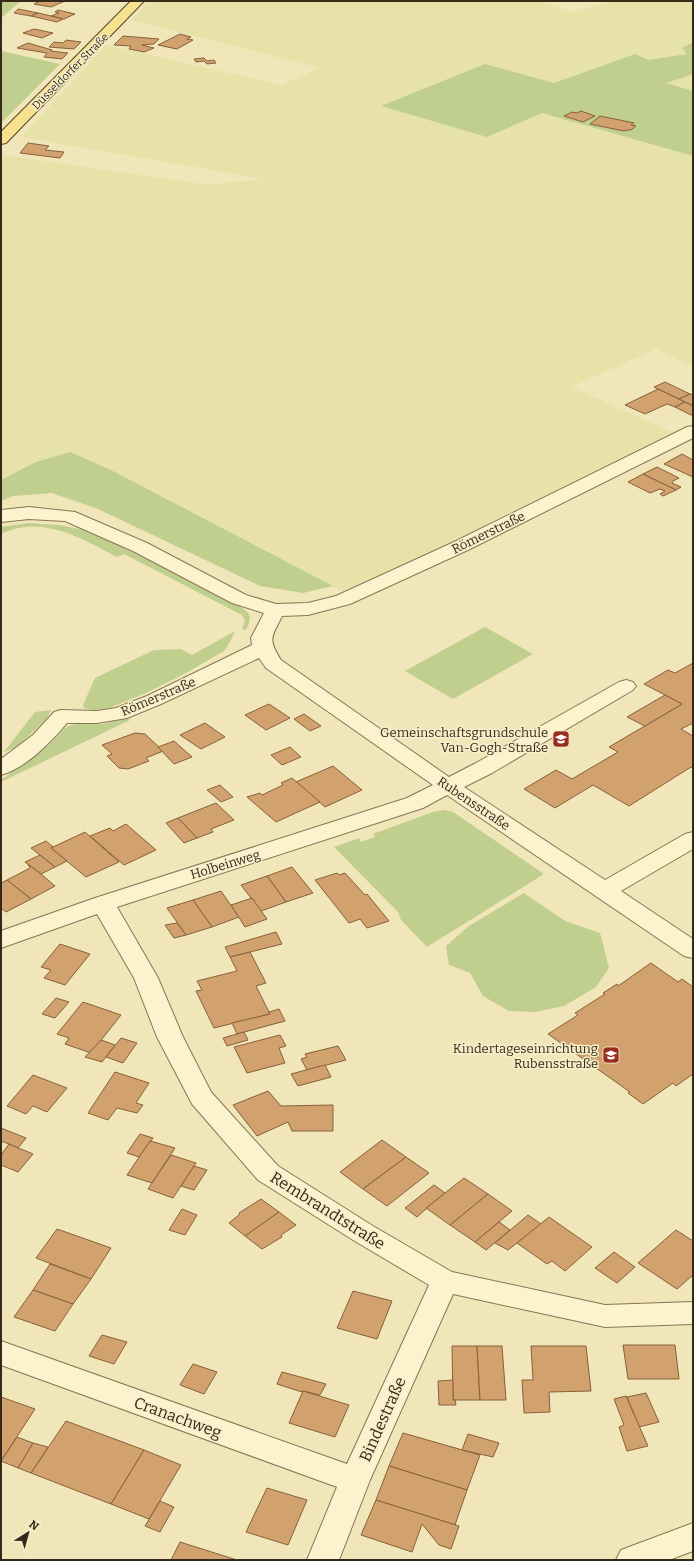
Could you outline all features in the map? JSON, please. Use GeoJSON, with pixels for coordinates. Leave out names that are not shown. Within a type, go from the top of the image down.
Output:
{"type":"FeatureCollection","features":[{"type":"Feature","properties":{"kind":"main road","name":"Düsseldorfer Straße"},"geometry":{"type":"LineString","coordinates":[[1,140],[138,1]]}},
{"type":"Feature","properties":{"kind":"street","name":"Römerstraße"},"geometry":{"type":"LineString","coordinates":[[1,516],[29,513],[68,516],[81,520],[140,547],[239,599],[275,610],[308,609],[343,600],[461,546],[693,431]]}},
{"type":"Feature","properties":{"kind":"street"},"geometry":{"type":"LineString","coordinates":[[263,648],[261,638],[275,610]]}},
{"type":"Feature","properties":{"kind":"street","name":"Römerstraße"},"geometry":{"type":"LineString","coordinates":[[1,768],[29,751],[49,732],[61,716],[97,717],[120,714],[154,700],[263,648]]}},
{"type":"Feature","properties":{"kind":"street","name":"Rubensstraße"},"geometry":{"type":"LineString","coordinates":[[263,648],[273,664],[448,786],[693,950]]}},
{"type":"Feature","properties":{"kind":"street","name":"Holbeinweg"},"geometry":{"type":"LineString","coordinates":[[1,940],[103,903],[409,805],[484,768],[626,686]]}},
{"type":"Feature","properties":{"kind":"street"},"geometry":{"type":"LineString","coordinates":[[604,891],[693,839]]}},
{"type":"Feature","properties":{"kind":"street","name":"Rembrandtstraße"},"geometry":{"type":"LineString","coordinates":[[103,903],[146,978],[170,1037],[201,1097],[268,1173],[363,1233],[445,1281],[605,1316],[693,1313]]}},
{"type":"Feature","properties":{"kind":"street","name":"Bindestraße"},"geometry":{"type":"LineString","coordinates":[[323,1560],[354,1480],[445,1281]]}},
{"type":"Feature","properties":{"kind":"street","name":"Cranachweg"},"geometry":{"type":"LineString","coordinates":[[1,1353],[354,1480]]}},
{"type":"Feature","properties":{"kind":"street"},"geometry":{"type":"LineString","coordinates":[[632,1560],[693,1537]]}},
{"type":"Feature","properties":{"kind":"shaded area"},"geometry":{"type":"Polygon","coordinates":[[[149,1],[542,1],[574,13],[609,1],[693,1],[693,42],[682,48],[688,54],[649,60],[635,54],[554,83],[485,64],[487,137],[542,113],[693,156],[693,366],[656,349],[571,387],[672,432],[455,540],[343,591],[111,470],[70,452],[36,462],[1,480],[1,157],[3,155],[208,185],[264,179],[21,137],[106,45],[281,85],[320,68],[132,20],[149,1]]]}},
{"type":"Feature","properties":{"kind":"shaded area"},"geometry":{"type":"Polygon","coordinates":[[[693,74],[693,91],[665,83],[693,74]]]}},
{"type":"Feature","properties":{"kind":"green space"},"geometry":{"type":"Polygon","coordinates":[[[1,1],[21,1],[1,18],[1,1]]]}},
{"type":"Feature","properties":{"kind":"green space"},"geometry":{"type":"Polygon","coordinates":[[[693,42],[693,74],[666,83],[693,91],[693,156],[542,113],[487,137],[381,106],[485,64],[554,83],[635,54],[649,60],[687,54],[682,48],[693,42]]]}},
{"type":"Feature","properties":{"kind":"green space"},"geometry":{"type":"Polygon","coordinates":[[[1,51],[60,64],[1,123],[1,51]]]}},
{"type":"Feature","properties":{"kind":"green space"},"geometry":{"type":"Polygon","coordinates":[[[70,452],[111,470],[333,586],[303,593],[260,586],[98,509],[52,493],[13,496],[1,501],[1,480],[36,462],[70,452]]]}},
{"type":"Feature","properties":{"kind":"green space"},"geometry":{"type":"Polygon","coordinates":[[[28,523],[59,525],[80,529],[116,544],[236,604],[249,614],[250,620],[246,630],[242,629],[245,621],[242,615],[124,554],[117,557],[76,537],[61,531],[46,528],[32,527],[16,529],[1,534],[1,527],[28,523]]]}},
{"type":"Feature","properties":{"kind":"green space"},"geometry":{"type":"Polygon","coordinates":[[[485,627],[533,654],[453,699],[405,671],[485,627]]]}},
{"type":"Feature","properties":{"kind":"green space"},"geometry":{"type":"Polygon","coordinates":[[[235,631],[224,651],[186,673],[148,692],[110,708],[92,710],[84,708],[83,705],[95,678],[154,650],[181,649],[192,655],[235,631]]]}},
{"type":"Feature","properties":{"kind":"green space"},"geometry":{"type":"Polygon","coordinates":[[[51,710],[47,718],[18,747],[4,752],[35,712],[51,710]]]}},
{"type":"Feature","properties":{"kind":"green space"},"geometry":{"type":"Polygon","coordinates":[[[126,718],[130,720],[1,782],[1,780],[48,746],[68,726],[77,724],[102,724],[126,718]]]}},
{"type":"Feature","properties":{"kind":"green space"},"geometry":{"type":"Polygon","coordinates":[[[443,810],[453,812],[544,874],[427,947],[401,920],[398,912],[334,847],[359,838],[361,842],[375,837],[373,834],[433,812],[443,810]]]}},
{"type":"Feature","properties":{"kind":"green space"},"geometry":{"type":"Polygon","coordinates":[[[524,893],[565,921],[600,933],[609,968],[596,987],[564,1006],[535,1012],[509,1011],[483,996],[470,973],[449,965],[446,946],[469,926],[524,893]]]}},
{"type":"Feature","properties":{"kind":"building"},"geometry":{"type":"Polygon","coordinates":[[[40,1],[65,1],[51,7],[34,4],[40,1]]]}},
{"type":"Feature","properties":{"kind":"building"},"geometry":{"type":"Polygon","coordinates":[[[18,9],[38,13],[31,16],[14,13],[18,9]]]}},
{"type":"Feature","properties":{"kind":"building"},"geometry":{"type":"Polygon","coordinates":[[[58,10],[75,14],[64,19],[51,16],[59,13],[55,12],[58,10]]]}},
{"type":"Feature","properties":{"kind":"building"},"geometry":{"type":"Polygon","coordinates":[[[38,13],[63,19],[57,22],[31,16],[38,13]]]}},
{"type":"Feature","properties":{"kind":"building"},"geometry":{"type":"Polygon","coordinates":[[[34,29],[53,33],[42,38],[23,33],[34,29]]]}},
{"type":"Feature","properties":{"kind":"building"},"geometry":{"type":"Polygon","coordinates":[[[180,34],[191,37],[187,39],[193,40],[177,49],[158,45],[180,34]]]}},
{"type":"Feature","properties":{"kind":"building"},"geometry":{"type":"Polygon","coordinates":[[[123,36],[159,39],[154,44],[142,45],[154,48],[144,52],[129,49],[131,46],[114,45],[123,36]]]}},
{"type":"Feature","properties":{"kind":"building"},"geometry":{"type":"Polygon","coordinates":[[[66,40],[81,42],[74,49],[49,47],[54,42],[63,43],[66,40]]]}},
{"type":"Feature","properties":{"kind":"building"},"geometry":{"type":"Polygon","coordinates":[[[28,43],[52,50],[51,51],[68,53],[62,59],[44,57],[47,53],[17,48],[28,43]]]}},
{"type":"Feature","properties":{"kind":"building"},"geometry":{"type":"Polygon","coordinates":[[[204,58],[207,61],[214,60],[216,63],[207,64],[204,61],[196,62],[194,59],[204,58]]]}},
{"type":"Feature","properties":{"kind":"building"},"geometry":{"type":"Polygon","coordinates":[[[581,111],[595,116],[583,122],[564,116],[572,112],[577,113],[581,111]]]}},
{"type":"Feature","properties":{"kind":"building"},"geometry":{"type":"Polygon","coordinates":[[[600,116],[634,123],[631,125],[636,126],[631,130],[624,131],[590,124],[600,116]]]}},
{"type":"Feature","properties":{"kind":"building"},"geometry":{"type":"Polygon","coordinates":[[[28,143],[49,146],[45,150],[64,152],[60,158],[20,153],[28,143]]]}},
{"type":"Feature","properties":{"kind":"building"},"geometry":{"type":"Polygon","coordinates":[[[665,382],[690,394],[679,399],[654,387],[665,382]]]}},
{"type":"Feature","properties":{"kind":"building"},"geometry":{"type":"Polygon","coordinates":[[[658,389],[685,402],[675,407],[667,404],[645,414],[625,405],[658,389]]]}},
{"type":"Feature","properties":{"kind":"building"},"geometry":{"type":"Polygon","coordinates":[[[690,394],[693,395],[693,406],[679,399],[690,394]]]}},
{"type":"Feature","properties":{"kind":"building"},"geometry":{"type":"Polygon","coordinates":[[[685,402],[693,406],[693,414],[691,415],[675,407],[685,402]]]}},
{"type":"Feature","properties":{"kind":"building"},"geometry":{"type":"Polygon","coordinates":[[[682,454],[693,460],[693,477],[664,464],[682,454]]]}},
{"type":"Feature","properties":{"kind":"building"},"geometry":{"type":"Polygon","coordinates":[[[657,467],[679,478],[672,483],[681,487],[676,490],[643,474],[657,467]]]}},
{"type":"Feature","properties":{"kind":"building"},"geometry":{"type":"Polygon","coordinates":[[[643,474],[676,490],[663,496],[660,494],[665,491],[660,489],[650,493],[628,482],[643,474]]]}},
{"type":"Feature","properties":{"kind":"building"},"geometry":{"type":"Polygon","coordinates":[[[693,663],[693,723],[681,729],[693,736],[693,769],[691,767],[629,806],[593,785],[555,808],[524,789],[556,770],[572,779],[618,752],[609,747],[682,704],[644,684],[668,670],[675,673],[693,663]]]}},
{"type":"Feature","properties":{"kind":"building"},"geometry":{"type":"Polygon","coordinates":[[[665,695],[682,704],[645,726],[627,717],[665,695]]]}},
{"type":"Feature","properties":{"kind":"building"},"geometry":{"type":"Polygon","coordinates":[[[269,704],[290,718],[266,730],[245,715],[269,704]]]}},
{"type":"Feature","properties":{"kind":"building"},"geometry":{"type":"Polygon","coordinates":[[[304,714],[321,726],[310,731],[294,719],[304,714]]]}},
{"type":"Feature","properties":{"kind":"building"},"geometry":{"type":"Polygon","coordinates":[[[205,723],[225,737],[201,749],[180,735],[205,723]]]}},
{"type":"Feature","properties":{"kind":"building"},"geometry":{"type":"Polygon","coordinates":[[[135,733],[145,734],[163,751],[146,758],[149,761],[128,769],[119,768],[107,756],[112,754],[102,745],[135,733]]]}},
{"type":"Feature","properties":{"kind":"building"},"geometry":{"type":"Polygon","coordinates":[[[174,741],[192,757],[174,764],[158,747],[174,741]]]}},
{"type":"Feature","properties":{"kind":"building"},"geometry":{"type":"Polygon","coordinates":[[[290,747],[301,757],[282,765],[271,755],[290,747]]]}},
{"type":"Feature","properties":{"kind":"building"},"geometry":{"type":"Polygon","coordinates":[[[333,766],[362,790],[325,807],[296,782],[333,766]]]}},
{"type":"Feature","properties":{"kind":"building"},"geometry":{"type":"Polygon","coordinates":[[[292,778],[320,802],[276,822],[247,797],[260,793],[262,795],[283,785],[281,783],[292,778]]]}},
{"type":"Feature","properties":{"kind":"building"},"geometry":{"type":"Polygon","coordinates":[[[220,785],[233,797],[221,802],[207,790],[220,785]]]}},
{"type":"Feature","properties":{"kind":"building"},"geometry":{"type":"Polygon","coordinates":[[[216,803],[234,820],[211,829],[213,832],[197,838],[178,818],[216,803]]]}},
{"type":"Feature","properties":{"kind":"building"},"geometry":{"type":"Polygon","coordinates":[[[178,818],[197,838],[184,843],[166,823],[178,818]]]}},
{"type":"Feature","properties":{"kind":"building"},"geometry":{"type":"Polygon","coordinates":[[[126,824],[156,850],[124,865],[90,836],[110,828],[113,831],[126,824]]]}},
{"type":"Feature","properties":{"kind":"building"},"geometry":{"type":"Polygon","coordinates":[[[85,832],[119,862],[86,877],[51,848],[85,832]]]}},
{"type":"Feature","properties":{"kind":"building"},"geometry":{"type":"Polygon","coordinates":[[[46,841],[53,847],[51,848],[67,861],[55,867],[31,848],[46,841]]]}},
{"type":"Feature","properties":{"kind":"building"},"geometry":{"type":"Polygon","coordinates":[[[40,855],[55,867],[41,874],[25,862],[40,855]]]}},
{"type":"Feature","properties":{"kind":"building"},"geometry":{"type":"Polygon","coordinates":[[[28,864],[55,886],[31,899],[7,880],[30,868],[28,864]]]}},
{"type":"Feature","properties":{"kind":"building"},"geometry":{"type":"Polygon","coordinates":[[[292,867],[313,893],[286,902],[267,876],[292,867]]]}},
{"type":"Feature","properties":{"kind":"building"},"geometry":{"type":"Polygon","coordinates":[[[337,873],[339,875],[345,873],[365,895],[367,894],[389,921],[367,928],[360,919],[349,923],[315,880],[337,873]]]}},
{"type":"Feature","properties":{"kind":"building"},"geometry":{"type":"Polygon","coordinates":[[[267,876],[286,902],[261,911],[241,885],[267,876]]]}},
{"type":"Feature","properties":{"kind":"building"},"geometry":{"type":"Polygon","coordinates":[[[7,880],[31,899],[6,912],[1,908],[1,883],[7,880]]]}},
{"type":"Feature","properties":{"kind":"building"},"geometry":{"type":"Polygon","coordinates":[[[221,891],[239,917],[212,927],[193,900],[221,891]]]}},
{"type":"Feature","properties":{"kind":"building"},"geometry":{"type":"Polygon","coordinates":[[[252,898],[267,919],[245,927],[231,905],[252,898]]]}},
{"type":"Feature","properties":{"kind":"building"},"geometry":{"type":"Polygon","coordinates":[[[193,900],[212,927],[186,935],[167,908],[193,900]]]}},
{"type":"Feature","properties":{"kind":"building"},"geometry":{"type":"Polygon","coordinates":[[[177,923],[186,935],[174,938],[165,925],[177,923]]]}},
{"type":"Feature","properties":{"kind":"building"},"geometry":{"type":"Polygon","coordinates":[[[276,932],[282,944],[230,957],[225,947],[276,932]]]}},
{"type":"Feature","properties":{"kind":"building"},"geometry":{"type":"Polygon","coordinates":[[[60,944],[90,954],[65,985],[44,978],[51,970],[41,967],[60,944]]]}},
{"type":"Feature","properties":{"kind":"building"},"geometry":{"type":"Polygon","coordinates":[[[250,952],[266,983],[256,986],[270,1014],[214,1028],[196,991],[202,990],[197,981],[237,971],[230,957],[250,952]]]}},
{"type":"Feature","properties":{"kind":"building","name":"Kindertageseinrichtung Rubensstraße"},"geometry":{"type":"Polygon","coordinates":[[[651,963],[678,982],[682,979],[693,987],[693,1074],[676,1086],[673,1083],[643,1104],[628,1093],[630,1092],[548,1034],[578,1015],[575,1013],[605,994],[603,993],[617,984],[618,986],[651,963]]]}},
{"type":"Feature","properties":{"kind":"building"},"geometry":{"type":"Polygon","coordinates":[[[56,998],[69,1002],[55,1018],[42,1014],[56,998]]]}},
{"type":"Feature","properties":{"kind":"building"},"geometry":{"type":"Polygon","coordinates":[[[83,1002],[121,1015],[91,1053],[65,1044],[69,1038],[57,1034],[83,1002]]]}},
{"type":"Feature","properties":{"kind":"building"},"geometry":{"type":"Polygon","coordinates":[[[279,1009],[285,1021],[237,1034],[232,1023],[270,1014],[269,1012],[279,1009]]]}},
{"type":"Feature","properties":{"kind":"building"},"geometry":{"type":"Polygon","coordinates":[[[244,1032],[248,1040],[227,1046],[223,1038],[244,1032]]]}},
{"type":"Feature","properties":{"kind":"building"},"geometry":{"type":"Polygon","coordinates":[[[280,1035],[286,1046],[279,1048],[285,1063],[247,1073],[234,1047],[280,1035]]]}},
{"type":"Feature","properties":{"kind":"building"},"geometry":{"type":"Polygon","coordinates":[[[121,1038],[137,1043],[123,1063],[106,1057],[121,1038]]]}},
{"type":"Feature","properties":{"kind":"building"},"geometry":{"type":"Polygon","coordinates":[[[101,1040],[115,1045],[102,1062],[85,1057],[101,1040]]]}},
{"type":"Feature","properties":{"kind":"building"},"geometry":{"type":"Polygon","coordinates":[[[338,1046],[346,1060],[307,1070],[301,1059],[307,1057],[305,1054],[338,1046]]]}},
{"type":"Feature","properties":{"kind":"building"},"geometry":{"type":"Polygon","coordinates":[[[325,1065],[331,1077],[298,1086],[291,1074],[325,1065]]]}},
{"type":"Feature","properties":{"kind":"building"},"geometry":{"type":"Polygon","coordinates":[[[115,1072],[149,1083],[136,1103],[143,1105],[137,1113],[117,1108],[108,1120],[88,1113],[115,1072]]]}},
{"type":"Feature","properties":{"kind":"building"},"geometry":{"type":"Polygon","coordinates":[[[33,1075],[67,1088],[47,1112],[33,1106],[26,1114],[7,1106],[33,1075]]]}},
{"type":"Feature","properties":{"kind":"building"},"geometry":{"type":"Polygon","coordinates":[[[268,1091],[281,1106],[333,1105],[333,1131],[292,1131],[288,1122],[257,1136],[233,1105],[268,1091]]]}},
{"type":"Feature","properties":{"kind":"building"},"geometry":{"type":"Polygon","coordinates":[[[1,1128],[26,1138],[18,1148],[1,1141],[1,1128]]]}},
{"type":"Feature","properties":{"kind":"building"},"geometry":{"type":"Polygon","coordinates":[[[140,1134],[153,1138],[139,1157],[127,1153],[140,1134]]]}},
{"type":"Feature","properties":{"kind":"building"},"geometry":{"type":"Polygon","coordinates":[[[382,1140],[406,1157],[363,1189],[340,1172],[382,1140]]]}},
{"type":"Feature","properties":{"kind":"building"},"geometry":{"type":"Polygon","coordinates":[[[150,1141],[175,1148],[152,1183],[127,1175],[150,1141]]]}},
{"type":"Feature","properties":{"kind":"building"},"geometry":{"type":"Polygon","coordinates":[[[9,1144],[33,1154],[18,1172],[1,1165],[1,1155],[9,1144]]]}},
{"type":"Feature","properties":{"kind":"building"},"geometry":{"type":"Polygon","coordinates":[[[171,1155],[196,1163],[173,1198],[148,1189],[171,1155]]]}},
{"type":"Feature","properties":{"kind":"building"},"geometry":{"type":"Polygon","coordinates":[[[406,1157],[429,1173],[387,1206],[363,1189],[406,1157]]]}},
{"type":"Feature","properties":{"kind":"building"},"geometry":{"type":"Polygon","coordinates":[[[194,1166],[207,1170],[194,1190],[181,1186],[194,1166]]]}},
{"type":"Feature","properties":{"kind":"building"},"geometry":{"type":"Polygon","coordinates":[[[464,1178],[488,1194],[450,1225],[426,1208],[464,1178]]]}},
{"type":"Feature","properties":{"kind":"building"},"geometry":{"type":"Polygon","coordinates":[[[434,1185],[445,1193],[417,1217],[405,1208],[434,1185]]]}},
{"type":"Feature","properties":{"kind":"building"},"geometry":{"type":"Polygon","coordinates":[[[488,1194],[512,1211],[475,1242],[450,1225],[488,1194]]]}},
{"type":"Feature","properties":{"kind":"building"},"geometry":{"type":"Polygon","coordinates":[[[261,1199],[279,1212],[245,1236],[229,1223],[240,1214],[239,1213],[261,1199]]]}},
{"type":"Feature","properties":{"kind":"building"},"geometry":{"type":"Polygon","coordinates":[[[182,1209],[197,1215],[185,1235],[169,1230],[182,1209]]]}},
{"type":"Feature","properties":{"kind":"building"},"geometry":{"type":"Polygon","coordinates":[[[279,1212],[296,1225],[281,1235],[282,1237],[262,1249],[245,1236],[279,1212]]]}},
{"type":"Feature","properties":{"kind":"building"},"geometry":{"type":"Polygon","coordinates":[[[528,1215],[541,1224],[508,1250],[495,1243],[528,1215]]]}},
{"type":"Feature","properties":{"kind":"building"},"geometry":{"type":"Polygon","coordinates":[[[549,1217],[592,1247],[565,1271],[552,1261],[547,1264],[517,1243],[549,1217]]]}},
{"type":"Feature","properties":{"kind":"building"},"geometry":{"type":"Polygon","coordinates":[[[499,1222],[510,1230],[486,1250],[475,1242],[499,1222]]]}},
{"type":"Feature","properties":{"kind":"building"},"geometry":{"type":"Polygon","coordinates":[[[57,1229],[111,1248],[91,1279],[36,1258],[57,1229]]]}},
{"type":"Feature","properties":{"kind":"building"},"geometry":{"type":"Polygon","coordinates":[[[676,1230],[693,1241],[693,1275],[677,1289],[638,1263],[676,1230]]]}},
{"type":"Feature","properties":{"kind":"building"},"geometry":{"type":"Polygon","coordinates":[[[614,1252],[635,1267],[617,1283],[595,1268],[614,1252]]]}},
{"type":"Feature","properties":{"kind":"building"},"geometry":{"type":"Polygon","coordinates":[[[50,1264],[91,1279],[73,1304],[33,1290],[50,1264]]]}},
{"type":"Feature","properties":{"kind":"building"},"geometry":{"type":"Polygon","coordinates":[[[33,1290],[73,1304],[55,1331],[14,1317],[33,1290]]]}},
{"type":"Feature","properties":{"kind":"building"},"geometry":{"type":"Polygon","coordinates":[[[353,1291],[392,1301],[377,1339],[337,1328],[353,1291]]]}},
{"type":"Feature","properties":{"kind":"building"},"geometry":{"type":"Polygon","coordinates":[[[102,1335],[127,1342],[114,1364],[89,1356],[102,1335]]]}},
{"type":"Feature","properties":{"kind":"building"},"geometry":{"type":"Polygon","coordinates":[[[623,1345],[675,1345],[679,1379],[628,1379],[623,1345]]]}},
{"type":"Feature","properties":{"kind":"building"},"geometry":{"type":"Polygon","coordinates":[[[452,1346],[477,1346],[480,1400],[453,1400],[452,1346]]]}},
{"type":"Feature","properties":{"kind":"building"},"geometry":{"type":"Polygon","coordinates":[[[477,1346],[502,1346],[506,1400],[480,1400],[477,1346]]]}},
{"type":"Feature","properties":{"kind":"building"},"geometry":{"type":"Polygon","coordinates":[[[531,1346],[586,1346],[591,1391],[549,1392],[550,1412],[524,1413],[522,1380],[533,1380],[531,1346]]]}},
{"type":"Feature","properties":{"kind":"building"},"geometry":{"type":"Polygon","coordinates":[[[193,1364],[217,1372],[204,1394],[180,1385],[193,1364]]]}},
{"type":"Feature","properties":{"kind":"building"},"geometry":{"type":"Polygon","coordinates":[[[282,1372],[326,1384],[320,1395],[302,1392],[277,1384],[282,1372]]]}},
{"type":"Feature","properties":{"kind":"building"},"geometry":{"type":"Polygon","coordinates":[[[453,1380],[453,1400],[455,1400],[456,1405],[439,1405],[438,1381],[453,1380]]]}},
{"type":"Feature","properties":{"kind":"building"},"geometry":{"type":"Polygon","coordinates":[[[303,1391],[349,1405],[335,1437],[289,1423],[303,1391]]]}},
{"type":"Feature","properties":{"kind":"building"},"geometry":{"type":"Polygon","coordinates":[[[646,1393],[659,1422],[639,1427],[627,1397],[646,1393]]]}},
{"type":"Feature","properties":{"kind":"building"},"geometry":{"type":"Polygon","coordinates":[[[626,1396],[648,1446],[627,1451],[619,1427],[624,1425],[614,1399],[626,1396]]]}},
{"type":"Feature","properties":{"kind":"building"},"geometry":{"type":"Polygon","coordinates":[[[1,1397],[35,1409],[1,1461],[1,1397]]]}},
{"type":"Feature","properties":{"kind":"building"},"geometry":{"type":"Polygon","coordinates":[[[66,1421],[144,1450],[111,1504],[31,1473],[66,1421]]]}},
{"type":"Feature","properties":{"kind":"building"},"geometry":{"type":"Polygon","coordinates":[[[403,1433],[480,1455],[467,1490],[389,1466],[403,1433]]]}},
{"type":"Feature","properties":{"kind":"building"},"geometry":{"type":"Polygon","coordinates":[[[468,1434],[499,1443],[493,1457],[462,1450],[468,1434]]]}},
{"type":"Feature","properties":{"kind":"building"},"geometry":{"type":"Polygon","coordinates":[[[17,1437],[33,1443],[18,1468],[1,1461],[17,1437]]]}},
{"type":"Feature","properties":{"kind":"building"},"geometry":{"type":"Polygon","coordinates":[[[33,1443],[48,1447],[31,1473],[18,1468],[33,1443]]]}},
{"type":"Feature","properties":{"kind":"building"},"geometry":{"type":"Polygon","coordinates":[[[144,1450],[181,1465],[149,1519],[111,1504],[144,1450]]]}},
{"type":"Feature","properties":{"kind":"building"},"geometry":{"type":"Polygon","coordinates":[[[389,1466],[467,1490],[455,1525],[376,1500],[389,1466]]]}},
{"type":"Feature","properties":{"kind":"building"},"geometry":{"type":"Polygon","coordinates":[[[267,1488],[307,1500],[288,1545],[246,1532],[267,1488]]]}},
{"type":"Feature","properties":{"kind":"building"},"geometry":{"type":"Polygon","coordinates":[[[376,1500],[459,1526],[451,1549],[439,1545],[422,1524],[412,1552],[361,1535],[376,1500]]]}},
{"type":"Feature","properties":{"kind":"building"},"geometry":{"type":"Polygon","coordinates":[[[160,1501],[174,1507],[160,1532],[145,1526],[160,1501]]]}},
{"type":"Feature","properties":{"kind":"building"},"geometry":{"type":"Polygon","coordinates":[[[180,1542],[237,1560],[171,1560],[180,1542]]]}},
{"type":"Feature","properties":{"kind":"place","name":"Gemeinschaftsgrundschule Van-Gogh-Straße"},"geometry":{"type":"Point","coordinates":[561,739]}},
{"type":"Feature","properties":{"kind":"place","name":"Kindertageseinrichtung Rubensstraße"},"geometry":{"type":"Point","coordinates":[611,1055]}}]}
